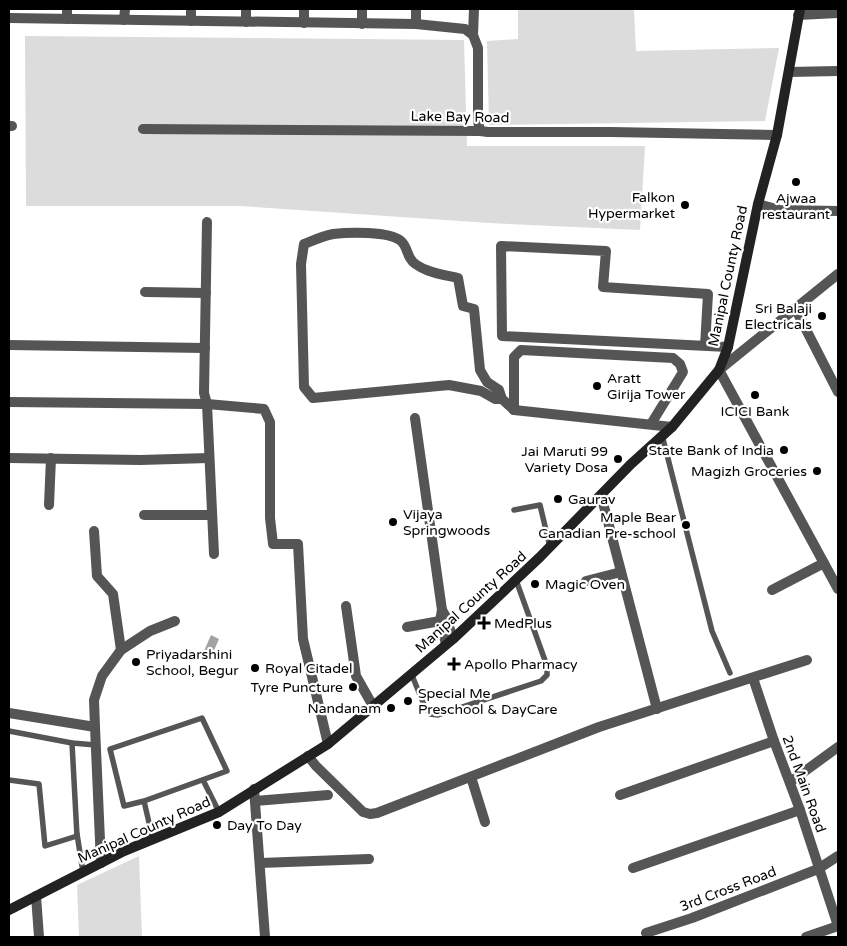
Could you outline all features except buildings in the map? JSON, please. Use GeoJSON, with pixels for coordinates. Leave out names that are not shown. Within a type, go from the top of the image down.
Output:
{"type":"FeatureCollection","features":[{"type":"Feature","properties":{"kind":"main road","name":"Manipal County Road"},"geometry":{"type":"LineString","coordinates":[[9,910],[124,851],[219,812],[328,744],[449,642],[516,580],[672,427],[719,370],[728,347],[758,204],[777,135],[799,12]]}},
{"type":"Feature","properties":{"kind":"street"},"geometry":{"type":"LineString","coordinates":[[124,20],[125,9]]}},
{"type":"Feature","properties":{"kind":"street"},"geometry":{"type":"LineString","coordinates":[[191,9],[192,21]]}},
{"type":"Feature","properties":{"kind":"street"},"geometry":{"type":"LineString","coordinates":[[246,9],[246,22]]}},
{"type":"Feature","properties":{"kind":"street"},"geometry":{"type":"LineString","coordinates":[[304,9],[304,23]]}},
{"type":"Feature","properties":{"kind":"street"},"geometry":{"type":"LineString","coordinates":[[362,9],[362,24]]}},
{"type":"Feature","properties":{"kind":"street"},"geometry":{"type":"LineString","coordinates":[[416,9],[416,24]]}},
{"type":"Feature","properties":{"kind":"street"},"geometry":{"type":"LineString","coordinates":[[474,9],[473,35],[478,48],[478,121],[480,130]]}},
{"type":"Feature","properties":{"kind":"street"},"geometry":{"type":"LineString","coordinates":[[799,12],[838,13]]}},
{"type":"Feature","properties":{"kind":"street"},"geometry":{"type":"LineString","coordinates":[[9,18],[67,14],[124,20],[416,24],[465,29],[473,35]]}},
{"type":"Feature","properties":{"kind":"street"},"geometry":{"type":"LineString","coordinates":[[789,72],[838,71]]}},
{"type":"Feature","properties":{"kind":"street","name":"Lake Bay Road"},"geometry":{"type":"LineString","coordinates":[[143,129],[480,130],[488,132],[777,135]]}},
{"type":"Feature","properties":{"kind":"street"},"geometry":{"type":"LineString","coordinates":[[758,204],[780,210],[838,211]]}},
{"type":"Feature","properties":{"kind":"street"},"geometry":{"type":"LineString","coordinates":[[207,222],[204,393],[207,404],[214,554]]}},
{"type":"Feature","properties":{"kind":"street"},"geometry":{"type":"LineString","coordinates":[[502,399],[495,399],[481,391],[449,385],[313,398],[304,387],[301,264],[304,244],[320,237],[335,234],[363,233],[390,236],[403,242],[411,260],[424,269],[458,278],[463,306],[474,309],[480,370],[487,382],[499,390],[502,399],[514,410],[672,427]]}},
{"type":"Feature","properties":{"kind":"street"},"geometry":{"type":"LineString","coordinates":[[705,346],[708,294],[603,288],[606,251],[502,246],[502,336],[705,346],[728,347]]}},
{"type":"Feature","properties":{"kind":"street"},"geometry":{"type":"LineString","coordinates":[[838,274],[719,370],[838,589]]}},
{"type":"Feature","properties":{"kind":"street"},"geometry":{"type":"LineString","coordinates":[[145,292],[206,293]]}},
{"type":"Feature","properties":{"kind":"street"},"geometry":{"type":"LineString","coordinates":[[795,308],[836,380],[838,392]]}},
{"type":"Feature","properties":{"kind":"street"},"geometry":{"type":"LineString","coordinates":[[9,345],[205,348]]}},
{"type":"Feature","properties":{"kind":"street"},"geometry":{"type":"LineString","coordinates":[[514,410],[514,357],[521,350],[673,358],[680,364],[683,372],[651,424]]}},
{"type":"Feature","properties":{"kind":"street"},"geometry":{"type":"LineString","coordinates":[[481,391],[487,382]]}},
{"type":"Feature","properties":{"kind":"street"},"geometry":{"type":"LineString","coordinates":[[9,402],[207,404],[264,409],[270,422],[270,518],[272,544],[298,544],[303,639],[328,744]]}},
{"type":"Feature","properties":{"kind":"street"},"geometry":{"type":"LineString","coordinates":[[415,418],[442,610],[440,621],[449,642]]}},
{"type":"Feature","properties":{"kind":"street"},"geometry":{"type":"LineString","coordinates":[[9,458],[209,458]]}},
{"type":"Feature","properties":{"kind":"street"},"geometry":{"type":"LineString","coordinates":[[49,505],[51,458]]}},
{"type":"Feature","properties":{"kind":"street"},"geometry":{"type":"LineString","coordinates":[[601,495],[657,709]]}},
{"type":"Feature","properties":{"kind":"street"},"geometry":{"type":"LineString","coordinates":[[144,515],[212,515]]}},
{"type":"Feature","properties":{"kind":"street"},"geometry":{"type":"LineString","coordinates":[[94,531],[97,576],[113,594],[121,650]]}},
{"type":"Feature","properties":{"kind":"street"},"geometry":{"type":"LineString","coordinates":[[772,590],[824,563]]}},
{"type":"Feature","properties":{"kind":"street"},"geometry":{"type":"LineString","coordinates":[[586,581],[621,572]]}},
{"type":"Feature","properties":{"kind":"street"},"geometry":{"type":"LineString","coordinates":[[346,606],[356,676],[373,706]]}},
{"type":"Feature","properties":{"kind":"street"},"geometry":{"type":"LineString","coordinates":[[442,610],[446,617],[449,642]]}},
{"type":"Feature","properties":{"kind":"street"},"geometry":{"type":"LineString","coordinates":[[102,863],[94,700],[102,676],[121,650],[150,631],[175,620]]}},
{"type":"Feature","properties":{"kind":"street"},"geometry":{"type":"LineString","coordinates":[[406,627],[440,621]]}},
{"type":"Feature","properties":{"kind":"street"},"geometry":{"type":"LineString","coordinates":[[308,756],[363,812],[377,813],[599,727],[807,660]]}},
{"type":"Feature","properties":{"kind":"street","name":"2nd Main Road"},"geometry":{"type":"LineString","coordinates":[[753,678],[800,810],[838,926]]}},
{"type":"Feature","properties":{"kind":"street"},"geometry":{"type":"LineString","coordinates":[[9,714],[95,727]]}},
{"type":"Feature","properties":{"kind":"street"},"geometry":{"type":"LineString","coordinates":[[620,795],[774,741]]}},
{"type":"Feature","properties":{"kind":"street"},"geometry":{"type":"LineString","coordinates":[[790,782],[838,747]]}},
{"type":"Feature","properties":{"kind":"street"},"geometry":{"type":"LineString","coordinates":[[471,777],[485,822]]}},
{"type":"Feature","properties":{"kind":"street"},"geometry":{"type":"LineString","coordinates":[[254,789],[265,937]]}},
{"type":"Feature","properties":{"kind":"street"},"geometry":{"type":"LineString","coordinates":[[255,801],[328,795]]}},
{"type":"Feature","properties":{"kind":"street"},"geometry":{"type":"LineString","coordinates":[[633,868],[800,810]]}},
{"type":"Feature","properties":{"kind":"street","name":"3rd Cross Road"},"geometry":{"type":"LineString","coordinates":[[646,933],[692,918],[818,869],[838,856]]}},
{"type":"Feature","properties":{"kind":"street"},"geometry":{"type":"LineString","coordinates":[[260,863],[368,859]]}},
{"type":"Feature","properties":{"kind":"street"},"geometry":{"type":"LineString","coordinates":[[36,896],[39,937]]}},
{"type":"Feature","properties":{"kind":"street"},"geometry":{"type":"LineString","coordinates":[[806,937],[838,926]]}},
{"type":"Feature","properties":{"kind":"lane"},"geometry":{"type":"LineString","coordinates":[[662,435],[712,631],[730,673]]}},
{"type":"Feature","properties":{"kind":"lane"},"geometry":{"type":"LineString","coordinates":[[514,510],[540,505],[550,547]]}},
{"type":"Feature","properties":{"kind":"lane"},"geometry":{"type":"LineString","coordinates":[[411,673],[425,707],[430,714],[438,715],[541,681],[547,675],[547,666],[516,580]]}},
{"type":"Feature","properties":{"kind":"lane"},"geometry":{"type":"LineString","coordinates":[[202,718],[226,771],[144,801],[124,806],[110,749],[202,718]]}},
{"type":"Feature","properties":{"kind":"lane"},"geometry":{"type":"LineString","coordinates":[[9,731],[72,743],[96,745]]}},
{"type":"Feature","properties":{"kind":"lane"},"geometry":{"type":"LineString","coordinates":[[72,743],[77,834],[83,872]]}},
{"type":"Feature","properties":{"kind":"lane"},"geometry":{"type":"LineString","coordinates":[[9,780],[39,784],[44,846],[77,836],[77,834]]}},
{"type":"Feature","properties":{"kind":"lane"},"geometry":{"type":"LineString","coordinates":[[203,780],[219,812]]}},
{"type":"Feature","properties":{"kind":"lane"},"geometry":{"type":"LineString","coordinates":[[144,801],[153,840]]}},
{"type":"Feature","properties":{"kind":"shaded area"},"geometry":{"type":"Polygon","coordinates":[[[518,9],[634,9],[636,51],[779,48],[765,121],[489,125],[487,41],[518,39],[518,9]]]}},
{"type":"Feature","properties":{"kind":"shaded area"},"geometry":{"type":"Polygon","coordinates":[[[25,36],[464,40],[467,146],[645,146],[640,230],[489,223],[240,206],[26,206],[25,36]]]}},
{"type":"Feature","properties":{"kind":"shaded area"},"geometry":{"type":"Polygon","coordinates":[[[211,635],[219,639],[212,655],[204,651],[211,635]]]}},
{"type":"Feature","properties":{"kind":"shaded area"},"geometry":{"type":"Polygon","coordinates":[[[139,856],[142,937],[79,937],[77,885],[139,856]]]}},
{"type":"Feature","properties":{"kind":"place","name":"Ajwaa restaurant"},"geometry":{"type":"Point","coordinates":[796,182]}},
{"type":"Feature","properties":{"kind":"place","name":"Falkon Hypermarket"},"geometry":{"type":"Point","coordinates":[685,205]}},
{"type":"Feature","properties":{"kind":"place","name":"Sri Balaji Electricals"},"geometry":{"type":"Point","coordinates":[822,316]}},
{"type":"Feature","properties":{"kind":"place","name":"Aratt Girija Tower"},"geometry":{"type":"Point","coordinates":[597,386]}},
{"type":"Feature","properties":{"kind":"place","name":"ICICI Bank"},"geometry":{"type":"Point","coordinates":[755,395]}},
{"type":"Feature","properties":{"kind":"place","name":"State Bank of India"},"geometry":{"type":"Point","coordinates":[784,450]}},
{"type":"Feature","properties":{"kind":"place","name":"Jai Maruti 99 Variety Dosa"},"geometry":{"type":"Point","coordinates":[618,459]}},
{"type":"Feature","properties":{"kind":"place","name":"Magizh Groceries"},"geometry":{"type":"Point","coordinates":[817,471]}},
{"type":"Feature","properties":{"kind":"place","name":"Gaurav"},"geometry":{"type":"Point","coordinates":[558,499]}},
{"type":"Feature","properties":{"kind":"place","name":"Vijaya Springwoods"},"geometry":{"type":"Point","coordinates":[393,522]}},
{"type":"Feature","properties":{"kind":"place","name":"Maple Bear Canadian Pre-school"},"geometry":{"type":"Point","coordinates":[686,525]}},
{"type":"Feature","properties":{"kind":"place","name":"Magic Oven"},"geometry":{"type":"Point","coordinates":[535,584]}},
{"type":"Feature","properties":{"kind":"place","name":"MedPlus"},"geometry":{"type":"Point","coordinates":[484,623]}},
{"type":"Feature","properties":{"kind":"place","name":"Priyadarshini School, Begur"},"geometry":{"type":"Point","coordinates":[136,662]}},
{"type":"Feature","properties":{"kind":"place","name":"Apollo Pharmacy"},"geometry":{"type":"Point","coordinates":[454,664]}},
{"type":"Feature","properties":{"kind":"place","name":"Royal Citadel"},"geometry":{"type":"Point","coordinates":[255,668]}},
{"type":"Feature","properties":{"kind":"place","name":"Tyre Puncture"},"geometry":{"type":"Point","coordinates":[353,687]}},
{"type":"Feature","properties":{"kind":"place","name":"Special Me Preschool & DayCare"},"geometry":{"type":"Point","coordinates":[408,701]}},
{"type":"Feature","properties":{"kind":"place","name":"Nandanam"},"geometry":{"type":"Point","coordinates":[391,708]}},
{"type":"Feature","properties":{"kind":"place","name":"Day To Day"},"geometry":{"type":"Point","coordinates":[217,825]}}]}
